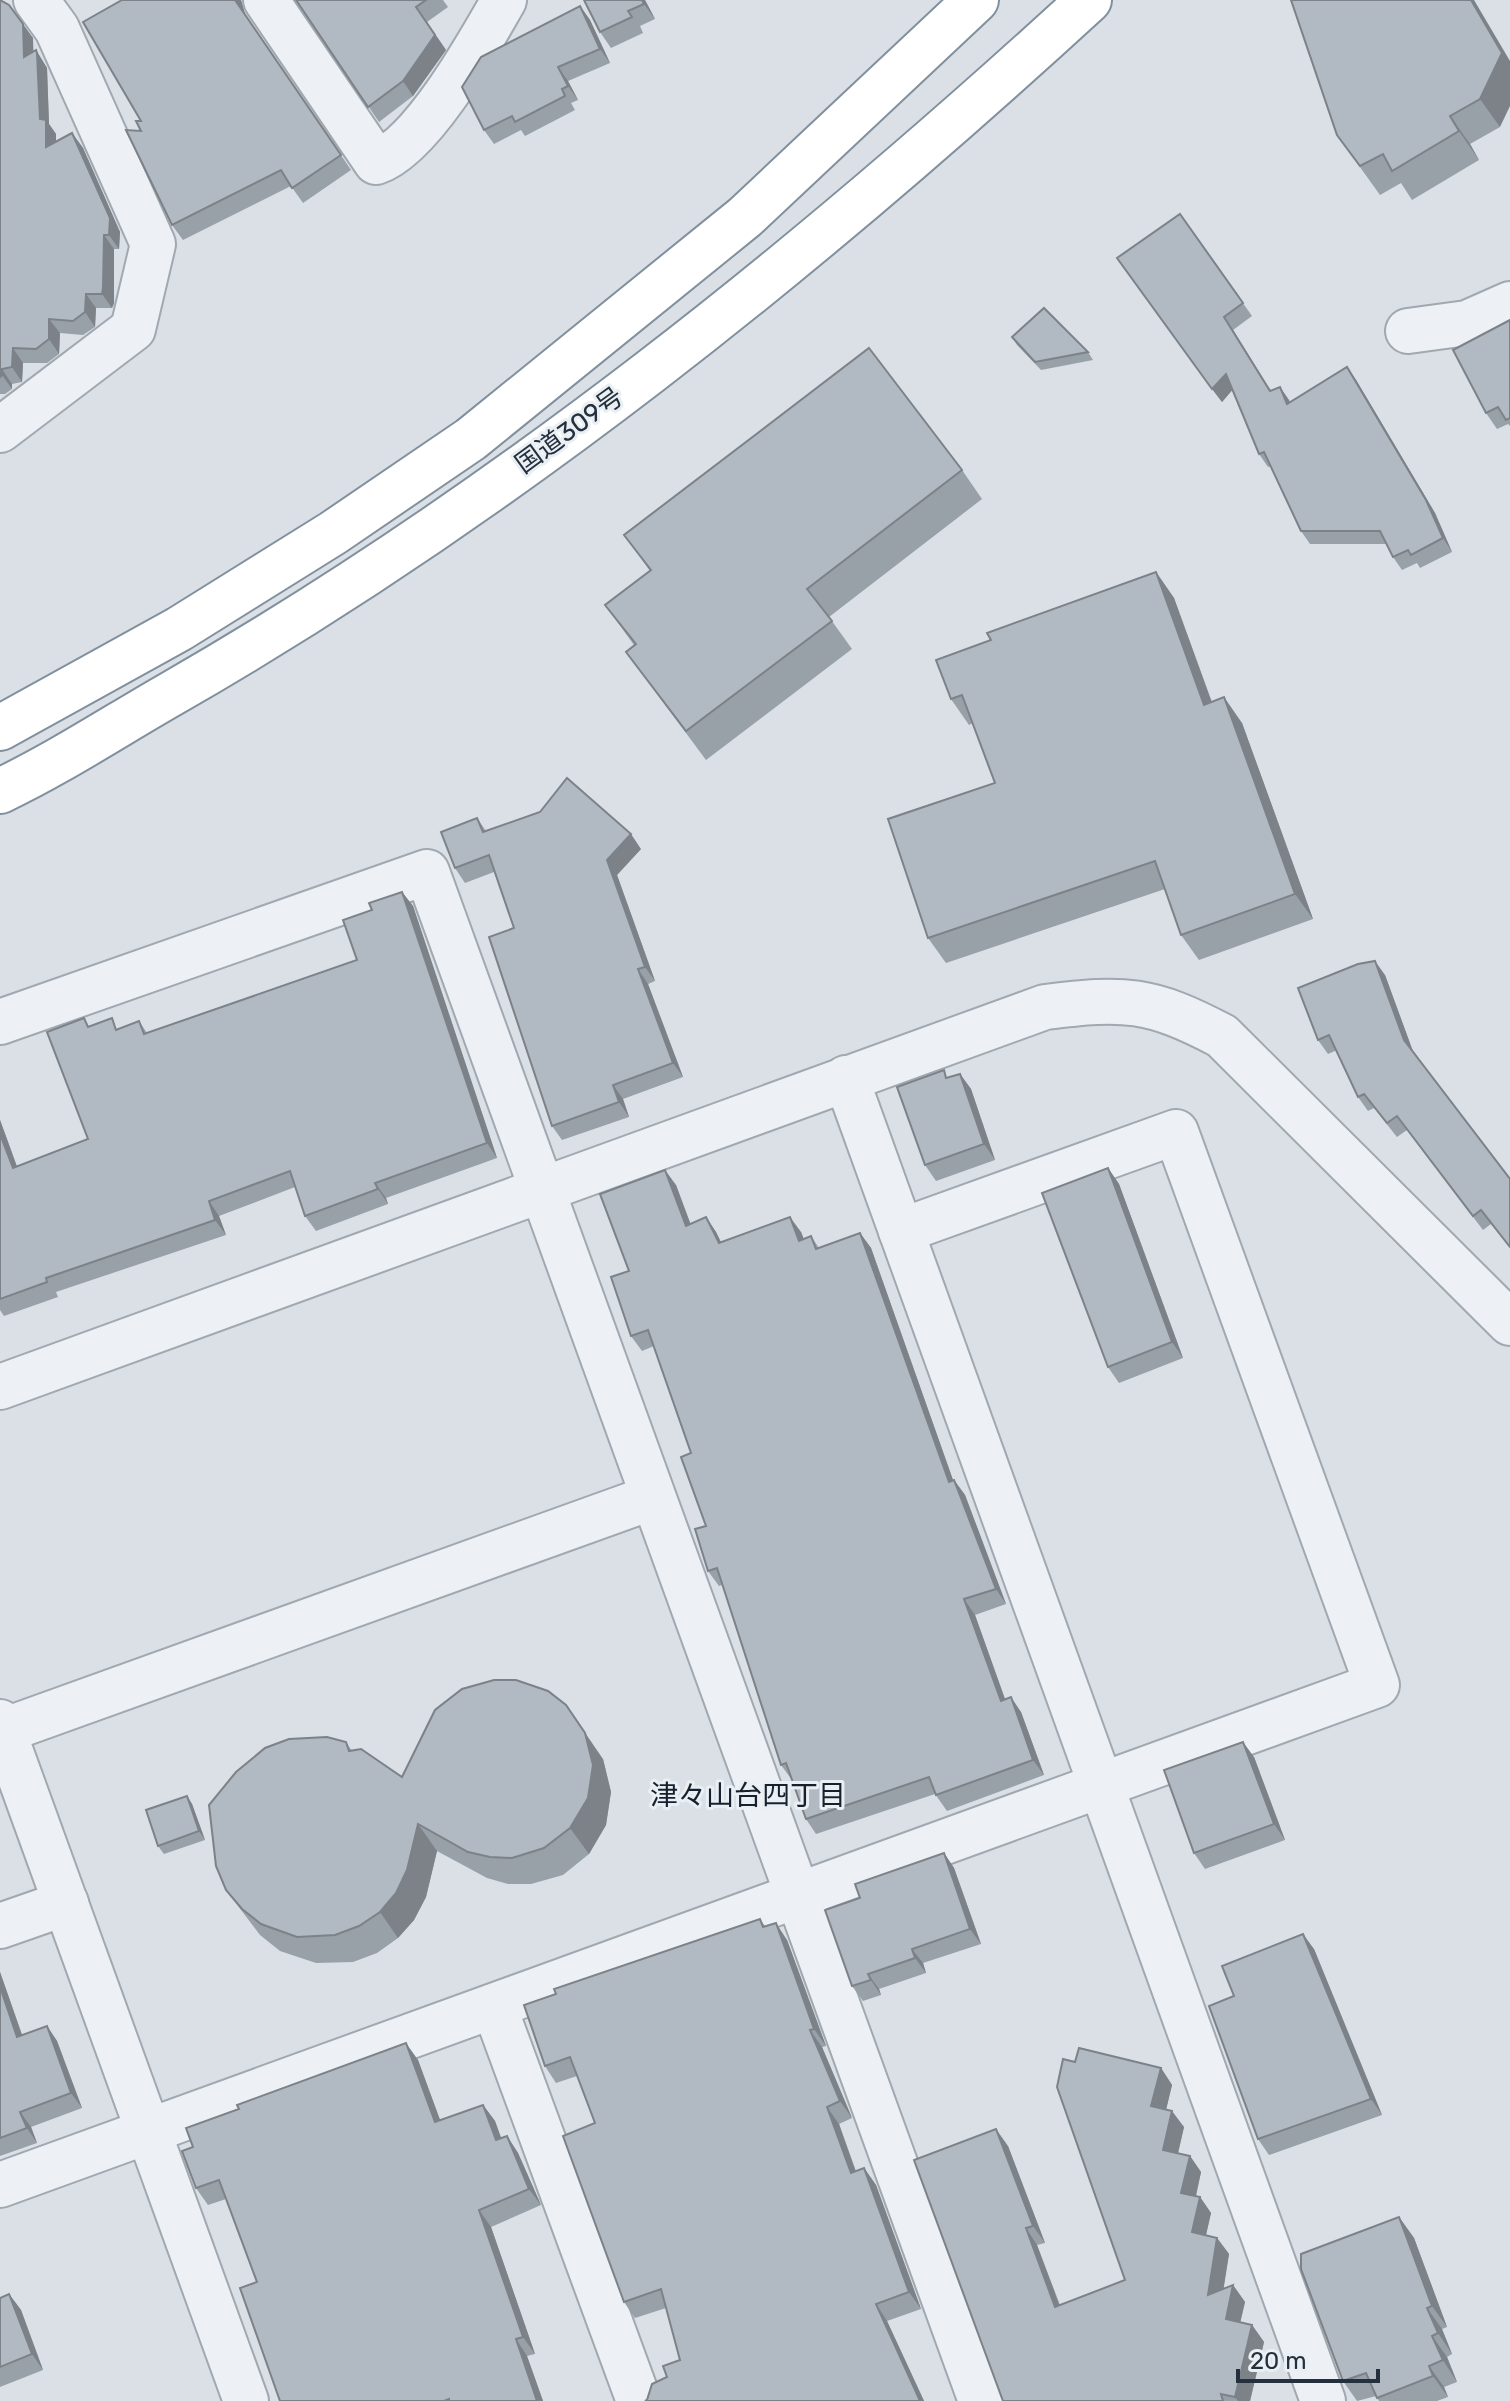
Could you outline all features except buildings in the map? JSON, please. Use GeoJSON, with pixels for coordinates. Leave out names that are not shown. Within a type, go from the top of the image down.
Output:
{"type":"FeatureCollection","features":[{"type":"Feature","properties":{"kind":"highway","name":"国道309号"},"geometry":{"type":"LineString","coordinates":[[0,728],[179,629],[333,533],[471,439],[745,217],[976,0]]}},
{"type":"Feature","properties":{"kind":"highway","name":"国道309号"},"geometry":{"type":"LineString","coordinates":[[0,791],[246,651],[414,542],[596,411],[807,249],[1089,0]]}},
{"type":"Feature","properties":{"kind":"street"},"geometry":{"type":"LineString","coordinates":[[0,430],[133,329],[153,244],[57,29],[36,0]]}},
{"type":"Feature","properties":{"kind":"street"},"geometry":{"type":"LineString","coordinates":[[266,0],[376,162],[420,127],[473,54],[504,0]]}},
{"type":"Feature","properties":{"kind":"street"},"geometry":{"type":"LineString","coordinates":[[1408,331],[1467,323],[1510,304]]}},
{"type":"Feature","properties":{"kind":"street"},"geometry":{"type":"LineString","coordinates":[[0,1022],[427,872],[981,2401]]}},
{"type":"Feature","properties":{"kind":"street"},"geometry":{"type":"LineString","coordinates":[[0,1387],[1045,1007],[1095,1001],[1142,1001],[1184,1016],[1222,1036],[1510,1323]]}},
{"type":"Feature","properties":{"kind":"street"},"geometry":{"type":"LineString","coordinates":[[846,1078],[1323,2401]]}},
{"type":"Feature","properties":{"kind":"street"},"geometry":{"type":"LineString","coordinates":[[0,2185],[1377,1685],[1176,1132],[901,1231]]}},
{"type":"Feature","properties":{"kind":"street"},"geometry":{"type":"LineString","coordinates":[[246,2401],[1,1729],[653,1497]]}},
{"type":"Feature","properties":{"kind":"street"},"geometry":{"type":"LineString","coordinates":[[0,1926],[66,1903]]}},
{"type":"Feature","properties":{"kind":"street"},"geometry":{"type":"LineString","coordinates":[[494,2006],[639,2401]]}},
{"type":"Feature","properties":{"kind":"district","name":"津々山台四丁目"},"geometry":{"type":"Point","coordinates":[748,1795]}}]}
